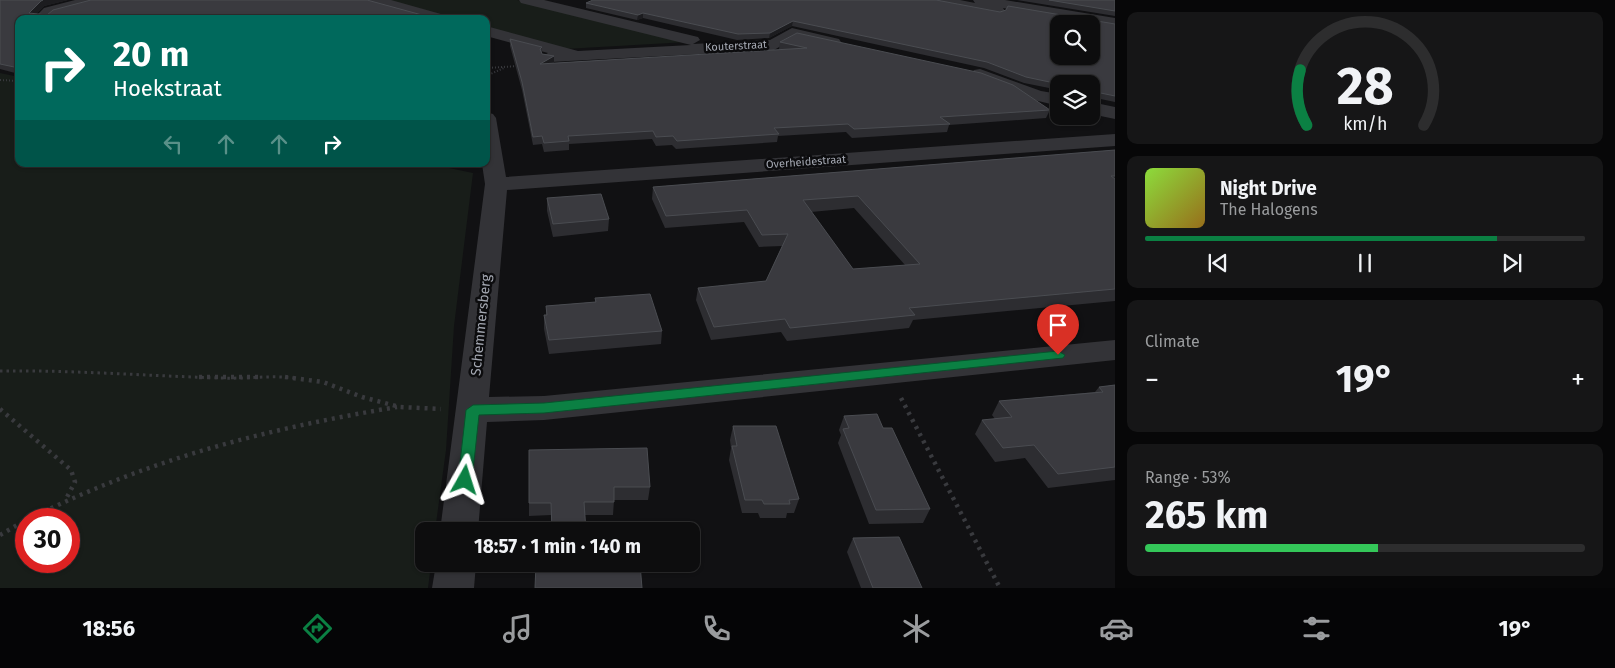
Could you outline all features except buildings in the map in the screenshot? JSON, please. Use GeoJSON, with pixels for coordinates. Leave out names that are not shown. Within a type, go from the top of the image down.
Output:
{"type":"FeatureCollection","features":[{"type":"Feature","properties":{"kind":"street"},"geometry":{"type":"LineString","coordinates":[[45,15],[49,12],[90,0]]}},
{"type":"Feature","properties":{"kind":"street"},"geometry":{"type":"LineString","coordinates":[[375,0],[429,15]]}},
{"type":"Feature","properties":{"kind":"street"},"geometry":{"type":"LineString","coordinates":[[526,0],[720,47]]}},
{"type":"Feature","properties":{"kind":"street"},"geometry":{"type":"LineString","coordinates":[[936,0],[1050,18]]}},
{"type":"Feature","properties":{"kind":"street"},"geometry":{"type":"LineString","coordinates":[[980,0],[1050,16]]}},
{"type":"Feature","properties":{"kind":"street"},"geometry":{"type":"LineString","coordinates":[[1100,24],[1115,24]]}},
{"type":"Feature","properties":{"kind":"street"},"geometry":{"type":"LineString","coordinates":[[1100,28],[1115,32]]}},
{"type":"Feature","properties":{"kind":"street"},"geometry":{"type":"LineString","coordinates":[[490,32],[577,56]]}},
{"type":"Feature","properties":{"kind":"street","name":"Kouterstraat"},"geometry":{"type":"LineString","coordinates":[[550,57],[774,45],[792,33],[850,45]]}},
{"type":"Feature","properties":{"kind":"street"},"geometry":{"type":"LineString","coordinates":[[965,71],[984,75],[1036,95],[1050,98]]}},
{"type":"Feature","properties":{"kind":"street"},"geometry":{"type":"LineString","coordinates":[[1100,110],[1115,113]]}},
{"type":"Feature","properties":{"kind":"street","name":"Overheidestraat"},"geometry":{"type":"LineString","coordinates":[[496,184],[1115,140]]}},
{"type":"Feature","properties":{"kind":"street","name":"Schemmersberg"},"geometry":{"type":"LineString","coordinates":[[459,522],[461,410],[496,184],[490,144]]}},
{"type":"Feature","properties":{"kind":"street"},"geometry":{"type":"LineString","coordinates":[[461,410],[544,408],[1115,350]]}},
{"type":"Feature","properties":{"kind":"street"},"geometry":{"type":"LineString","coordinates":[[453,588],[455,572]]}},
{"type":"Feature","properties":{"kind":"path"},"geometry":{"type":"LineString","coordinates":[[490,68],[522,66]]}},
{"type":"Feature","properties":{"kind":"path"},"geometry":{"type":"LineString","coordinates":[[490,74],[506,67]]}},
{"type":"Feature","properties":{"kind":"path"},"geometry":{"type":"LineString","coordinates":[[0,80],[15,81]]}},
{"type":"Feature","properties":{"kind":"path"},"geometry":{"type":"LineString","coordinates":[[0,371],[60,370],[224,378],[280,376],[323,382],[362,397],[400,406],[461,410]]}},
{"type":"Feature","properties":{"kind":"path"},"geometry":{"type":"LineString","coordinates":[[888,373],[1000,588]]}},
{"type":"Feature","properties":{"kind":"path"},"geometry":{"type":"LineString","coordinates":[[50,508],[66,499],[196,450],[277,429],[400,406]]}},
{"type":"Feature","properties":{"kind":"path"},"geometry":{"type":"LineString","coordinates":[[0,409],[71,470],[75,482],[66,499]]}},
{"type":"Feature","properties":{"kind":"path"},"geometry":{"type":"LineString","coordinates":[[0,535],[15,527]]}},
{"type":"Feature","properties":{"kind":"shaded area"},"geometry":{"type":"Polygon","coordinates":[[[388,0],[517,0],[687,42],[565,49],[490,28],[490,15],[442,15],[388,0]]]}},
{"type":"Feature","properties":{"kind":"shaded area"},"geometry":{"type":"Polygon","coordinates":[[[0,73],[15,76],[15,167],[444,167],[473,173],[454,326],[446,450],[436,522],[415,522],[415,572],[430,572],[428,588],[0,588],[0,73]]]}},
{"type":"Feature","properties":{"kind":"route"},"geometry":{"type":"LineString","coordinates":[[465,480],[473,410],[544,408],[1058,355]]}}]}
